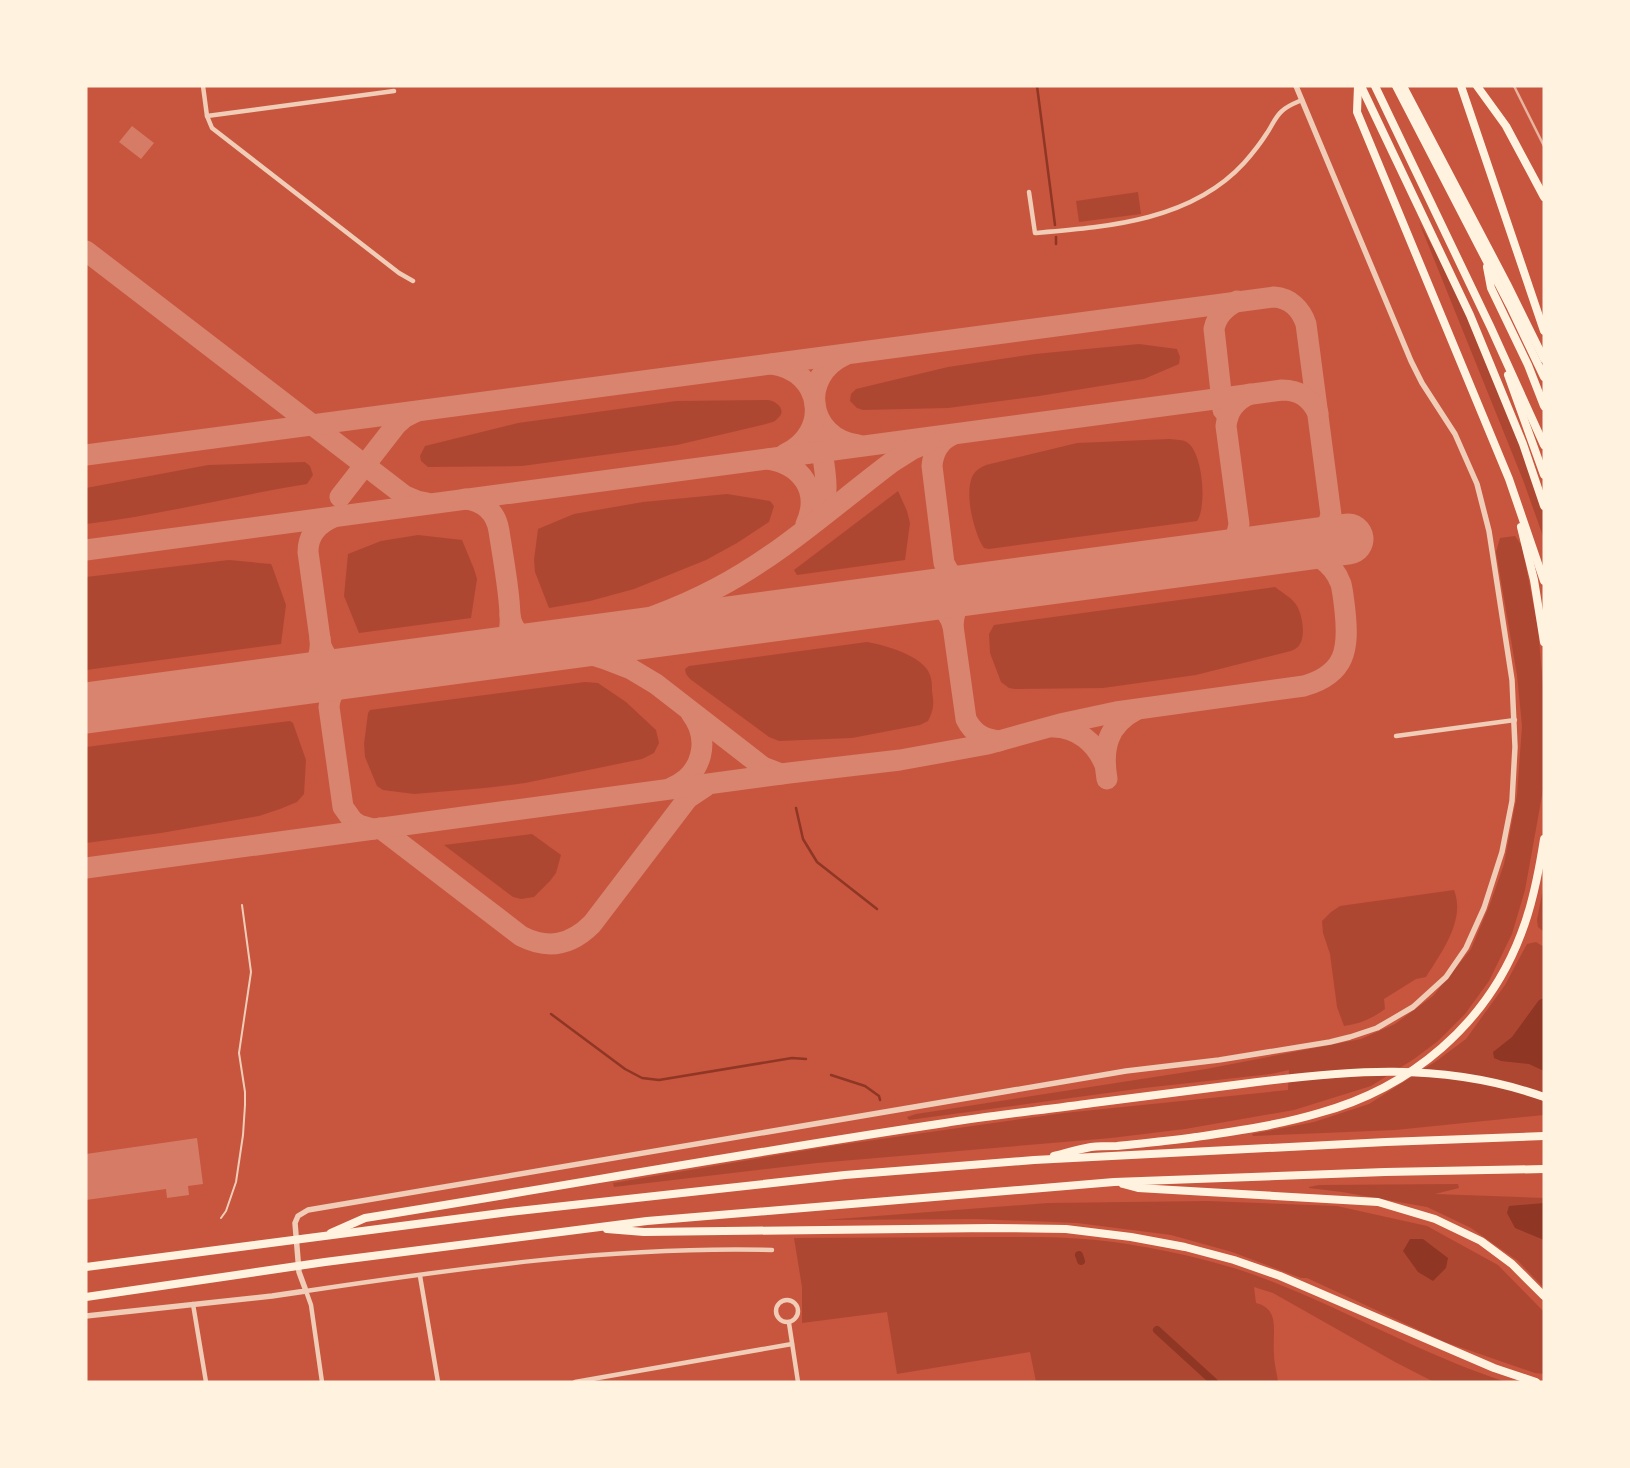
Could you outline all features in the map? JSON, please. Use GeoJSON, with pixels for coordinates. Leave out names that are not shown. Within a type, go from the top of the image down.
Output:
{"type":"FeatureCollection","features":[{"type":"Feature","properties":{"kind":"highway"},"geometry":{"type":"LineString","coordinates":[[1360,86],[1358,112],[1509,479],[1544,581]]}},
{"type":"Feature","properties":{"kind":"highway"},"geometry":{"type":"LineString","coordinates":[[1360,86],[1470,315],[1523,444],[1544,506]]}},
{"type":"Feature","properties":{"kind":"highway"},"geometry":{"type":"LineString","coordinates":[[1374,86],[1491,328],[1544,445]]}},
{"type":"Feature","properties":{"kind":"highway"},"geometry":{"type":"LineString","coordinates":[[1396,86],[1485,256],[1544,378]]}},
{"type":"Feature","properties":{"kind":"highway"},"geometry":{"type":"LineString","coordinates":[[1402,86],[1507,284],[1544,360]]}},
{"type":"Feature","properties":{"kind":"highway"},"geometry":{"type":"LineString","coordinates":[[1461,86],[1544,331]]}},
{"type":"Feature","properties":{"kind":"highway"},"geometry":{"type":"LineString","coordinates":[[1477,86],[1506,126],[1544,197]]}},
{"type":"Feature","properties":{"kind":"highway"},"geometry":{"type":"LineString","coordinates":[[1485,256],[1491,288],[1528,365],[1544,406]]}},
{"type":"Feature","properties":{"kind":"highway"},"geometry":{"type":"LineString","coordinates":[[1491,328],[1544,476]]}},
{"type":"Feature","properties":{"kind":"highway"},"geometry":{"type":"LineString","coordinates":[[1509,479],[1532,573],[1544,642]]}},
{"type":"Feature","properties":{"kind":"highway"},"geometry":{"type":"LineString","coordinates":[[1034,1160],[1092,1147],[1194,1137],[1303,1117],[1367,1096],[1411,1073],[1439,1051],[1464,1027],[1486,999],[1507,967],[1528,915],[1538,875],[1544,839]]}},
{"type":"Feature","properties":{"kind":"highway"},"geometry":{"type":"LineString","coordinates":[[322,1237],[365,1218],[639,1172],[947,1122],[1281,1079],[1356,1072],[1418,1071],[1485,1080],[1544,1097]]}},
{"type":"Feature","properties":{"kind":"highway"},"geometry":{"type":"LineString","coordinates":[[86,1267],[664,1194],[863,1174],[1034,1160],[1377,1142],[1544,1136]]}},
{"type":"Feature","properties":{"kind":"highway"},"geometry":{"type":"LineString","coordinates":[[86,1297],[325,1262],[657,1220],[1114,1182],[1386,1172],[1544,1169]]}},
{"type":"Feature","properties":{"kind":"highway"},"geometry":{"type":"LineString","coordinates":[[1114,1182],[1138,1188],[1378,1202],[1435,1219],[1481,1241],[1512,1264],[1544,1296]]}},
{"type":"Feature","properties":{"kind":"highway"},"geometry":{"type":"LineString","coordinates":[[590,1228],[644,1232],[1010,1228],[1066,1229],[1131,1237],[1185,1247],[1234,1260],[1280,1276],[1494,1368],[1536,1382]]}},
{"type":"Feature","properties":{"kind":"street"},"geometry":{"type":"LineString","coordinates":[[203,86],[207,116],[212,128],[399,274],[413,281]]}},
{"type":"Feature","properties":{"kind":"street"},"geometry":{"type":"LineString","coordinates":[[322,1382],[311,1305],[299,1272],[295,1223],[301,1214],[317,1209],[1126,1071],[1219,1060],[1350,1037],[1377,1028],[1404,1013],[1421,1001],[1446,977],[1472,936],[1489,895],[1502,852],[1513,787],[1515,720],[1512,680],[1492,550],[1484,507],[1477,484],[1455,434],[1422,383],[1411,361],[1296,86]]}},
{"type":"Feature","properties":{"kind":"street"},"geometry":{"type":"LineString","coordinates":[[207,116],[394,91]]}},
{"type":"Feature","properties":{"kind":"street"},"geometry":{"type":"LineString","coordinates":[[1029,192],[1035,233],[1138,220],[1164,214],[1186,205],[1215,188],[1237,170],[1259,145],[1281,112],[1288,106],[1302,100]]}},
{"type":"Feature","properties":{"kind":"street"},"geometry":{"type":"LineString","coordinates":[[1396,736],[1515,720]]}},
{"type":"Feature","properties":{"kind":"street"},"geometry":{"type":"LineString","coordinates":[[86,1316],[306,1291],[501,1265],[614,1254],[710,1249],[772,1250]]}},
{"type":"Feature","properties":{"kind":"street"},"geometry":{"type":"LineString","coordinates":[[420,1276],[438,1382]]}},
{"type":"Feature","properties":{"kind":"street"},"geometry":{"type":"LineString","coordinates":[[784,1300],[795,1303],[798,1309],[796,1319],[789,1323],[778,1319],[776,1312],[778,1304],[784,1300]]}},
{"type":"Feature","properties":{"kind":"street"},"geometry":{"type":"LineString","coordinates":[[193,1304],[206,1382]]}},
{"type":"Feature","properties":{"kind":"street"},"geometry":{"type":"LineString","coordinates":[[789,1323],[798,1382]]}},
{"type":"Feature","properties":{"kind":"street"},"geometry":{"type":"LineString","coordinates":[[575,1382],[792,1344]]}},
{"type":"Feature","properties":{"kind":"lane"},"geometry":{"type":"LineString","coordinates":[[221,1218],[226,1212],[236,1182],[243,1136],[245,1092],[239,1053],[251,972],[242,905]]}},
{"type":"Feature","properties":{"kind":"shaded area"},"geometry":{"type":"Polygon","coordinates":[[[1138,192],[1141,214],[1079,222],[1076,201],[1138,192]]]}},
{"type":"Feature","properties":{"kind":"shaded area"},"geometry":{"type":"Polygon","coordinates":[[[1419,222],[1451,280],[1518,439],[1544,513],[1544,539],[1523,480],[1419,222]]]}},
{"type":"Feature","properties":{"kind":"shaded area"},"geometry":{"type":"Polygon","coordinates":[[[1139,344],[1177,349],[1180,357],[1179,364],[1144,379],[948,408],[863,410],[857,408],[850,401],[851,394],[856,389],[948,367],[1035,354],[1139,344]]]}},
{"type":"Feature","properties":{"kind":"shaded area"},"geometry":{"type":"Polygon","coordinates":[[[768,400],[778,404],[782,413],[773,422],[677,445],[522,466],[428,467],[421,461],[420,456],[425,446],[518,423],[676,401],[768,400]]]}},
{"type":"Feature","properties":{"kind":"shaded area"},"geometry":{"type":"Polygon","coordinates":[[[1182,440],[1188,443],[1197,458],[1203,493],[1197,521],[989,549],[984,548],[982,545],[973,520],[969,491],[973,475],[982,467],[1077,443],[1182,440]]]}},
{"type":"Feature","properties":{"kind":"shaded area"},"geometry":{"type":"Polygon","coordinates":[[[305,462],[310,466],[313,475],[307,484],[142,516],[86,524],[86,488],[208,465],[305,462]]]}},
{"type":"Feature","properties":{"kind":"shaded area"},"geometry":{"type":"Polygon","coordinates":[[[898,491],[910,523],[905,560],[797,575],[794,570],[898,491]]]}},
{"type":"Feature","properties":{"kind":"shaded area"},"geometry":{"type":"Polygon","coordinates":[[[727,494],[770,501],[774,506],[769,522],[706,560],[634,589],[590,601],[549,608],[535,572],[534,560],[538,529],[574,514],[643,502],[727,494]]]}},
{"type":"Feature","properties":{"kind":"shaded area"},"geometry":{"type":"Polygon","coordinates":[[[418,535],[462,540],[477,579],[471,618],[359,633],[344,596],[348,554],[381,541],[418,535]]]}},
{"type":"Feature","properties":{"kind":"shaded area"},"geometry":{"type":"Polygon","coordinates":[[[1515,536],[1522,546],[1538,628],[1544,698],[1543,790],[1525,890],[1512,934],[1489,981],[1465,1014],[1438,1041],[1414,1059],[1371,1086],[1294,1110],[1185,1129],[1111,1138],[817,1163],[614,1187],[613,1183],[832,1146],[1064,1113],[1288,1090],[1289,1070],[1271,1074],[1144,1088],[909,1120],[907,1117],[916,1114],[1206,1069],[1361,1039],[1395,1024],[1433,996],[1471,949],[1504,864],[1517,795],[1522,726],[1517,675],[1496,552],[1500,538],[1515,536]]]}},
{"type":"Feature","properties":{"kind":"shaded area"},"geometry":{"type":"Polygon","coordinates":[[[229,560],[271,564],[286,605],[281,644],[86,670],[86,577],[229,560]]]}},
{"type":"Feature","properties":{"kind":"shaded area"},"geometry":{"type":"Polygon","coordinates":[[[1275,587],[1297,606],[1303,628],[1302,640],[1299,646],[1289,652],[1196,675],[1103,688],[1015,689],[1009,688],[1001,682],[990,653],[989,634],[994,625],[1275,587]]]}},
{"type":"Feature","properties":{"kind":"shaded area"},"geometry":{"type":"Polygon","coordinates":[[[867,642],[903,652],[926,668],[931,679],[933,703],[928,721],[920,725],[852,738],[779,741],[769,737],[690,679],[685,669],[689,666],[867,642]]]}},
{"type":"Feature","properties":{"kind":"shaded area"},"geometry":{"type":"Polygon","coordinates":[[[585,682],[598,683],[626,702],[656,730],[659,743],[654,753],[642,759],[525,783],[485,788],[414,794],[383,790],[377,786],[365,757],[364,744],[370,710],[585,682]]]}},
{"type":"Feature","properties":{"kind":"shaded area"},"geometry":{"type":"Polygon","coordinates":[[[290,721],[293,723],[306,760],[304,794],[297,802],[259,816],[161,833],[86,843],[86,747],[290,721]]]}},
{"type":"Feature","properties":{"kind":"shaded area"},"geometry":{"type":"Polygon","coordinates":[[[532,834],[561,855],[556,873],[550,881],[534,897],[521,899],[513,897],[444,845],[532,834]]]}},
{"type":"Feature","properties":{"kind":"shaded area"},"geometry":{"type":"Polygon","coordinates":[[[1544,883],[1544,932],[1538,927],[1537,920],[1544,883]]]}},
{"type":"Feature","properties":{"kind":"shaded area"},"geometry":{"type":"Polygon","coordinates":[[[1454,890],[1457,901],[1457,913],[1454,924],[1445,947],[1426,977],[1416,979],[1384,999],[1385,1009],[1376,1015],[1361,1022],[1344,1026],[1337,1007],[1330,954],[1323,933],[1322,921],[1340,906],[1454,890]]]}},
{"type":"Feature","properties":{"kind":"shaded area"},"geometry":{"type":"Polygon","coordinates":[[[1536,942],[1544,947],[1544,1115],[1395,1130],[1253,1136],[1252,1134],[1314,1122],[1369,1104],[1435,1062],[1466,1039],[1505,985],[1527,944],[1536,942]]]}},
{"type":"Feature","properties":{"kind":"shaded area"},"geometry":{"type":"Polygon","coordinates":[[[1544,998],[1544,1071],[1529,1064],[1501,1061],[1494,1058],[1493,1052],[1512,1037],[1539,1000],[1544,998]]]}},
{"type":"Feature","properties":{"kind":"shaded area"},"geometry":{"type":"Polygon","coordinates":[[[1458,1184],[1459,1188],[1435,1194],[1544,1198],[1544,1288],[1518,1261],[1471,1228],[1427,1207],[1309,1188],[1319,1185],[1458,1184]]]}},
{"type":"Feature","properties":{"kind":"shaded area"},"geometry":{"type":"Polygon","coordinates":[[[1208,1201],[1337,1206],[1427,1226],[1498,1265],[1544,1312],[1544,1374],[1535,1373],[1445,1342],[1307,1278],[1301,1278],[1232,1252],[1171,1235],[1077,1223],[976,1219],[824,1220],[1048,1203],[1208,1201]]]}},
{"type":"Feature","properties":{"kind":"shaded area"},"geometry":{"type":"Polygon","coordinates":[[[1544,1203],[1544,1240],[1515,1228],[1507,1213],[1509,1206],[1544,1203]]]}},
{"type":"Feature","properties":{"kind":"shaded area"},"geometry":{"type":"Polygon","coordinates":[[[1054,1237],[1114,1242],[1185,1255],[1220,1264],[1271,1281],[1305,1295],[1438,1356],[1506,1382],[1434,1382],[1273,1293],[1254,1287],[1256,1303],[1264,1306],[1269,1311],[1274,1323],[1274,1357],[1278,1382],[1036,1382],[1030,1352],[897,1374],[887,1312],[802,1323],[802,1287],[794,1238],[1054,1237]]]}},
{"type":"Feature","properties":{"kind":"shaded area"},"geometry":{"type":"Polygon","coordinates":[[[1410,1239],[1423,1239],[1448,1258],[1446,1268],[1433,1281],[1418,1272],[1403,1251],[1410,1239]]]}},
{"type":"Feature","properties":{"kind":"building"},"geometry":{"type":"Polygon","coordinates":[[[132,126],[154,143],[141,159],[119,142],[132,126]]]}},
{"type":"Feature","properties":{"kind":"building"},"geometry":{"type":"Polygon","coordinates":[[[197,1138],[203,1184],[188,1186],[189,1195],[167,1198],[166,1189],[86,1200],[86,1154],[197,1138]]]}},
{"type":"Feature","properties":{"kind":"waterway"},"geometry":{"type":"LineString","coordinates":[[1037,86],[1055,225]]}},
{"type":"Feature","properties":{"kind":"waterway"},"geometry":{"type":"LineString","coordinates":[[1056,237],[1056,244]]}},
{"type":"Feature","properties":{"kind":"waterway"},"geometry":{"type":"LineString","coordinates":[[796,808],[803,839],[817,862],[877,909]]}},
{"type":"Feature","properties":{"kind":"waterway"},"geometry":{"type":"LineString","coordinates":[[551,1014],[625,1069],[642,1078],[659,1080],[792,1058],[806,1059]]}},
{"type":"Feature","properties":{"kind":"waterway"},"geometry":{"type":"LineString","coordinates":[[831,1075],[865,1086],[879,1096],[880,1100]]}},
{"type":"Feature","properties":{"kind":"waterway"},"geometry":{"type":"LineString","coordinates":[[1079,1255],[1081,1261]]}},
{"type":"Feature","properties":{"kind":"waterway"},"geometry":{"type":"LineString","coordinates":[[1157,1330],[1214,1382]]}},
{"type":"Feature","properties":{"kind":"taxiway"},"geometry":{"type":"LineString","coordinates":[[86,251],[405,496],[427,503]]}},
{"type":"Feature","properties":{"kind":"taxiway"},"geometry":{"type":"LineString","coordinates":[[86,455],[1274,297],[1294,305],[1306,324],[1331,515],[1323,532],[1317,538],[1302,544],[1275,549]]}},
{"type":"Feature","properties":{"kind":"taxiway"},"geometry":{"type":"LineString","coordinates":[[1223,410],[1214,329],[1222,312],[1237,301]]}},
{"type":"Feature","properties":{"kind":"taxiway"},"geometry":{"type":"LineString","coordinates":[[845,355],[830,365],[820,377],[815,391],[815,405],[819,419],[828,431],[841,440],[858,445]]}},
{"type":"Feature","properties":{"kind":"taxiway"},"geometry":{"type":"LineString","coordinates":[[772,364],[789,369],[802,378],[811,390],[815,404],[815,418],[810,432],[800,444],[785,454]]}},
{"type":"Feature","properties":{"kind":"taxiway"},"geometry":{"type":"LineString","coordinates":[[86,550],[1282,390],[1294,391],[1304,396],[1312,403],[1318,413]]}},
{"type":"Feature","properties":{"kind":"taxiway"},"geometry":{"type":"LineString","coordinates":[[1207,558],[1229,546],[1238,531],[1239,524],[1226,426],[1228,415],[1233,407],[1250,394]]}},
{"type":"Feature","properties":{"kind":"taxiway"},"geometry":{"type":"LineString","coordinates":[[340,497],[396,425],[405,417],[415,412]]}},
{"type":"Feature","properties":{"kind":"taxiway"},"geometry":{"type":"LineString","coordinates":[[952,435],[938,448],[932,466],[944,563],[949,572],[963,585],[995,587]]}},
{"type":"Feature","properties":{"kind":"taxiway"},"geometry":{"type":"LineString","coordinates":[[816,520],[825,501],[826,491],[820,438]]}},
{"type":"Feature","properties":{"kind":"taxiway"},"geometry":{"type":"LineString","coordinates":[[576,643],[665,612],[700,597],[740,575],[807,529],[892,462],[911,450],[929,442]]}},
{"type":"Feature","properties":{"kind":"taxiway"},"geometry":{"type":"LineString","coordinates":[[768,459],[790,467],[805,481],[811,501],[806,524]]}},
{"type":"Feature","properties":{"kind":"taxiway"},"geometry":{"type":"LineString","coordinates":[[465,499],[483,505],[495,518],[499,531],[507,585],[510,615],[508,634],[502,644],[486,655]]}},
{"type":"Feature","properties":{"kind":"taxiway"},"geometry":{"type":"LineString","coordinates":[[334,517],[315,530],[308,546],[308,552],[321,646],[333,664],[353,673]]}},
{"type":"Feature","properties":{"kind":"taxiway"},"geometry":{"type":"LineString","coordinates":[[86,868],[789,773],[900,760],[988,744],[1060,724],[1116,712],[1304,686],[1329,675],[1342,658],[1346,637],[1345,611],[1341,584],[1333,569],[1314,554],[1290,549]]}},
{"type":"Feature","properties":{"kind":"taxiway"},"geometry":{"type":"LineString","coordinates":[[989,588],[968,596],[959,604],[953,626],[966,719],[979,734],[988,739],[999,741]]}},
{"type":"Feature","properties":{"kind":"taxiway"},"geometry":{"type":"LineString","coordinates":[[912,598],[938,604],[947,612],[953,626]]}},
{"type":"Feature","properties":{"kind":"taxiway"},"geometry":{"type":"LineString","coordinates":[[510,615],[516,631],[524,639],[540,648]]}},
{"type":"Feature","properties":{"kind":"taxiway"},"geometry":{"type":"LineString","coordinates":[[296,680],[315,664],[318,658],[320,638]]}},
{"type":"Feature","properties":{"kind":"taxiway"},"geometry":{"type":"LineString","coordinates":[[545,647],[586,653],[631,669],[656,684],[763,767],[781,774]]}},
{"type":"Feature","properties":{"kind":"taxiway"},"geometry":{"type":"LineString","coordinates":[[353,673],[340,683],[331,696],[329,707],[343,807],[353,821],[373,829]]}},
{"type":"Feature","properties":{"kind":"taxiway"},"geometry":{"type":"LineString","coordinates":[[1107,779],[1105,758],[1109,739],[1119,723],[1136,710]]}},
{"type":"Feature","properties":{"kind":"taxiway"},"geometry":{"type":"LineString","coordinates":[[671,788],[682,782],[690,774],[697,765],[700,755],[702,745],[701,734],[691,713]]}},
{"type":"Feature","properties":{"kind":"taxiway"},"geometry":{"type":"LineString","coordinates":[[1053,727],[1070,730],[1085,738],[1091,743],[1105,765]]}},
{"type":"Feature","properties":{"kind":"taxiway"},"geometry":{"type":"LineString","coordinates":[[380,828],[521,936],[541,943],[559,943],[576,937],[592,924],[688,798],[706,786]]}},
{"type":"Feature","properties":{"kind":"runway"},"geometry":{"type":"LineString","coordinates":[[86,708],[1348,539]]}},
{"type":"Feature","properties":{"kind":"railway"},"geometry":{"type":"LineString","coordinates":[[1514,86],[1544,146]]}}]}
